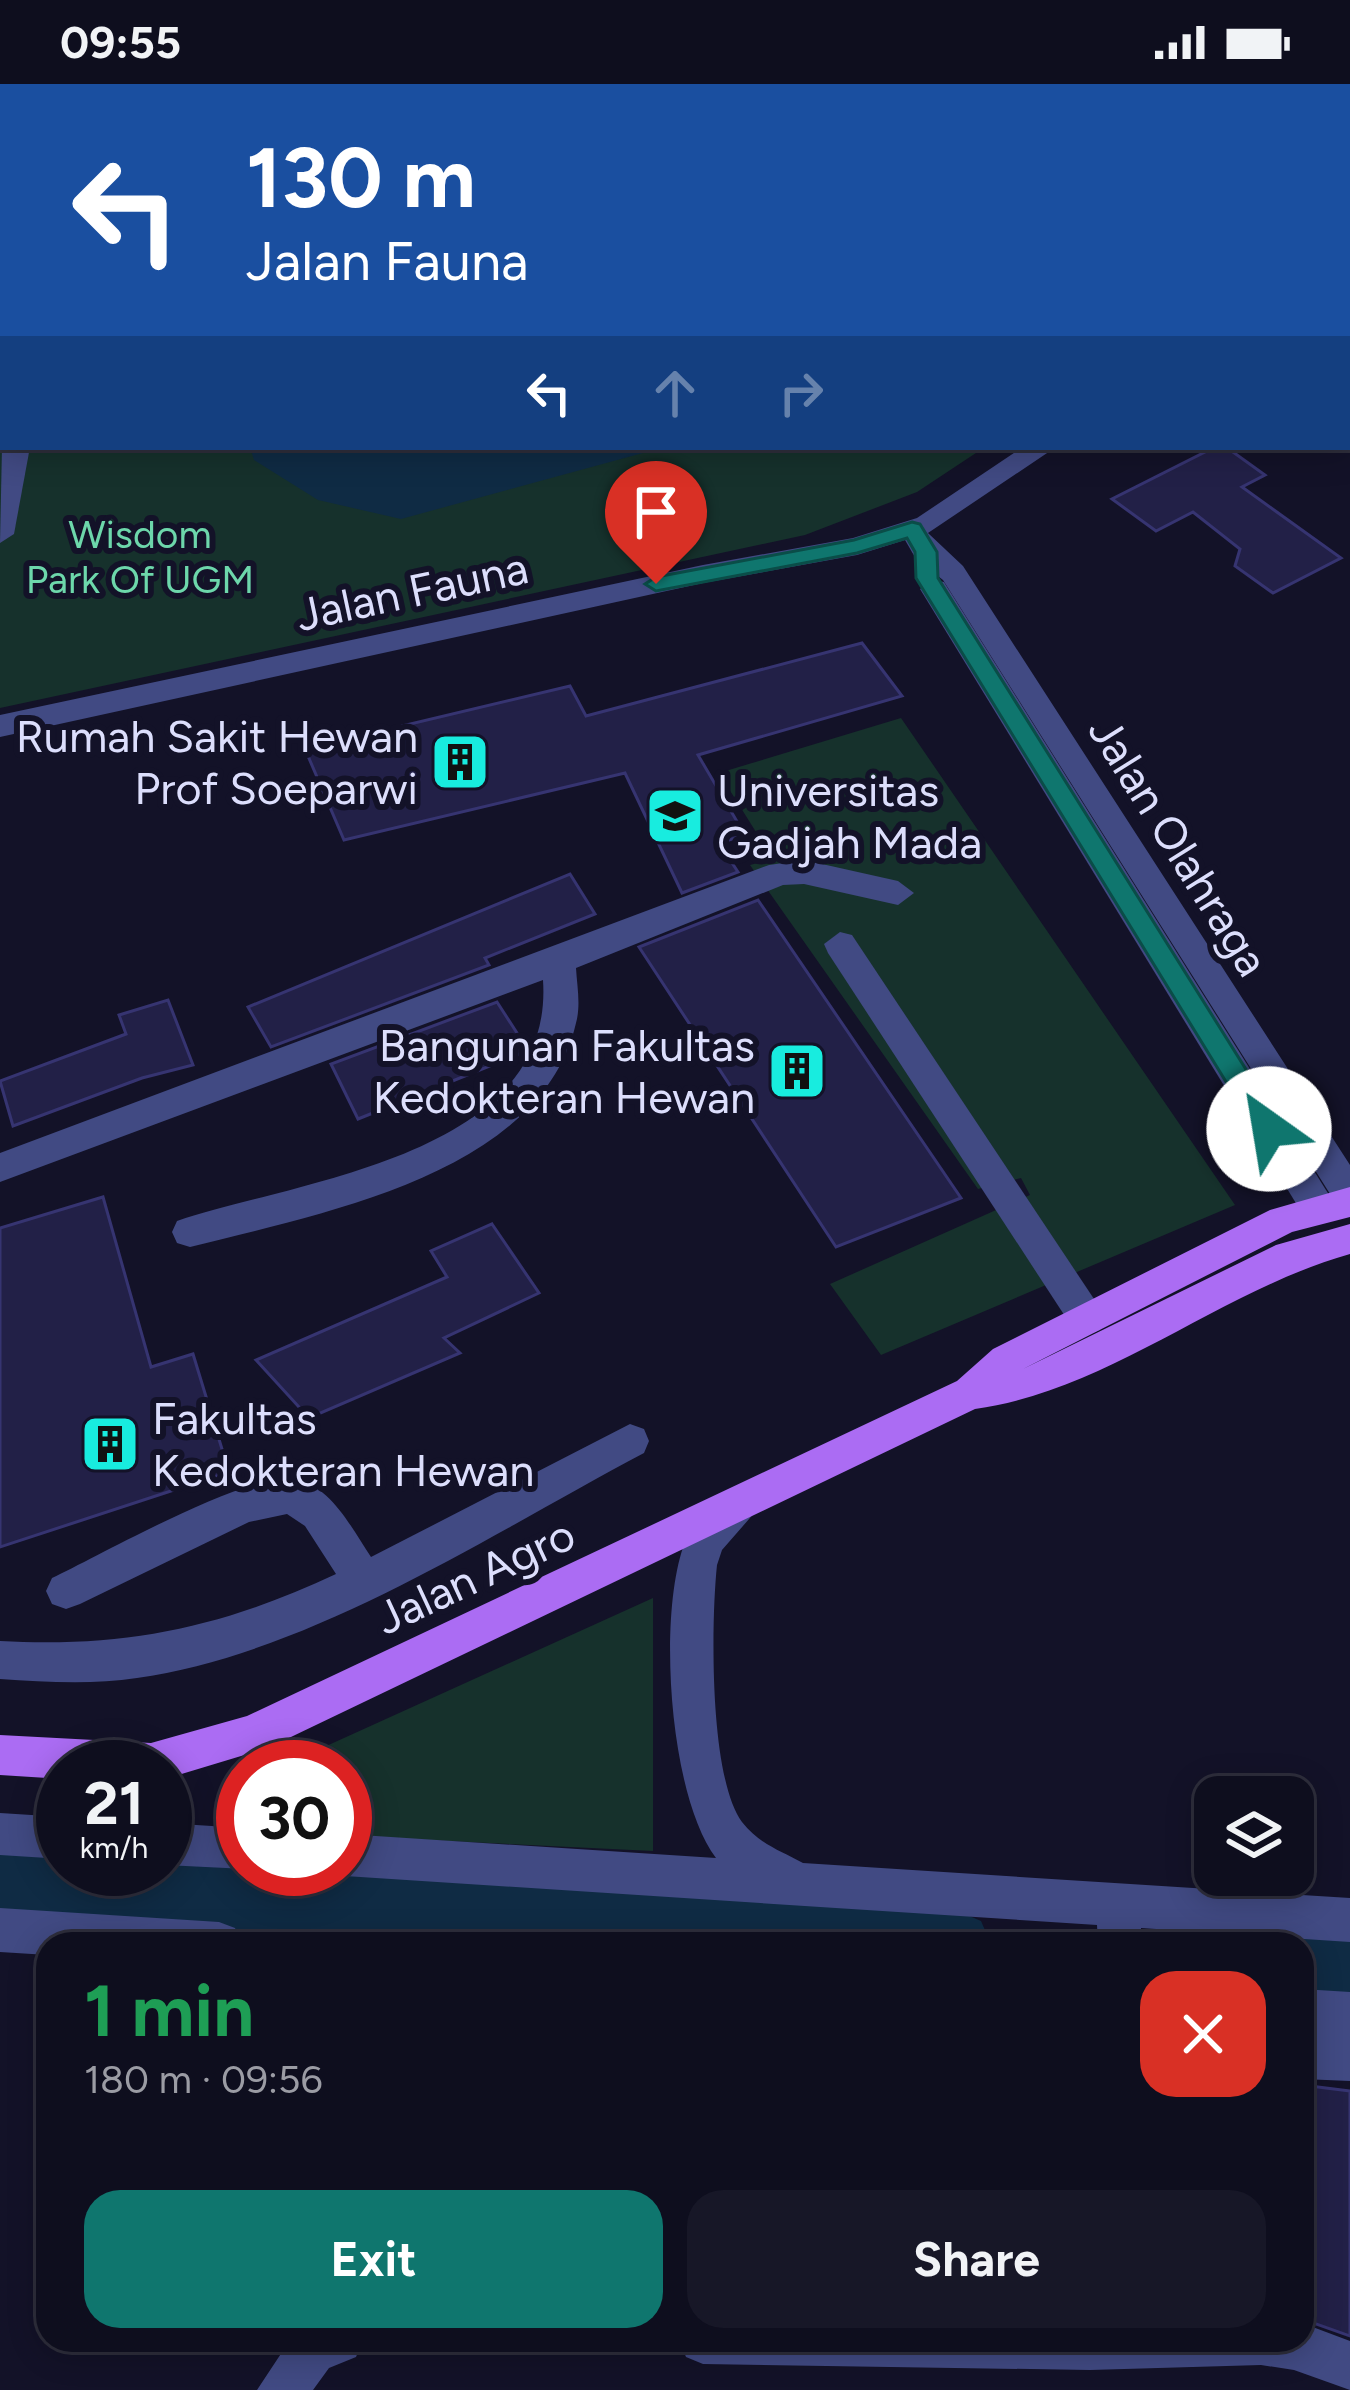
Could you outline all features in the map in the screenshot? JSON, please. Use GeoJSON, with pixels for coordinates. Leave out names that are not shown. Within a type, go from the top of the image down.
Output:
{"type":"FeatureCollection","features":[{"type":"Feature","properties":{"kind":"main road"},"geometry":{"type":"LineString","coordinates":[[1339,1202],[1350,1236]]}},
{"type":"Feature","properties":{"kind":"main road","name":"Jalan Agro"},"geometry":{"type":"LineString","coordinates":[[0,1755],[151,1762],[220,1747],[970,1393],[1006,1360],[1339,1202]]}},
{"type":"Feature","properties":{"kind":"main road","name":"Jalan Agro"},"geometry":{"type":"LineString","coordinates":[[970,1393],[1029,1385],[1307,1247],[1350,1236]]}},
{"type":"Feature","properties":{"kind":"street"},"geometry":{"type":"LineString","coordinates":[[0,533],[15,450]]}},
{"type":"Feature","properties":{"kind":"street"},"geometry":{"type":"LineString","coordinates":[[919,540],[998,475],[1037,450]]}},
{"type":"Feature","properties":{"kind":"street"},"geometry":{"type":"LineString","coordinates":[[978,495],[1010,484],[1065,450]]}},
{"type":"Feature","properties":{"kind":"street","name":"Jalan Fauna"},"geometry":{"type":"LineString","coordinates":[[0,726],[703,574],[767,566],[857,546],[874,537],[919,540]]}},
{"type":"Feature","properties":{"kind":"street","name":"Jalan Olahraga"},"geometry":{"type":"LineString","coordinates":[[919,540],[927,578],[1339,1202]]}},
{"type":"Feature","properties":{"kind":"street"},"geometry":{"type":"LineString","coordinates":[[0,1168],[559,962],[779,873],[805,872],[898,893]]}},
{"type":"Feature","properties":{"kind":"street"},"geometry":{"type":"LineString","coordinates":[[840,944],[1088,1319]]}},
{"type":"Feature","properties":{"kind":"street"},"geometry":{"type":"LineString","coordinates":[[190,1232],[407,1168],[514,1103],[541,1067],[560,1024],[559,962]]}},
{"type":"Feature","properties":{"kind":"street"},"geometry":{"type":"LineString","coordinates":[[0,1660],[154,1657],[261,1623],[362,1578],[630,1441]]}},
{"type":"Feature","properties":{"kind":"street"},"geometry":{"type":"LineString","coordinates":[[67,1591],[243,1506],[291,1496],[319,1514],[362,1578]]}},
{"type":"Feature","properties":{"kind":"street"},"geometry":{"type":"LineString","coordinates":[[746,1500],[704,1544],[693,1579],[702,1771],[718,1823],[732,1844],[770,1872],[814,1885]]}},
{"type":"Feature","properties":{"kind":"street"},"geometry":{"type":"LineString","coordinates":[[0,1834],[36,1836]]}},
{"type":"Feature","properties":{"kind":"street"},"geometry":{"type":"LineString","coordinates":[[372,1858],[814,1885],[1119,1927],[1350,1920]]}},
{"type":"Feature","properties":{"kind":"street"},"geometry":{"type":"LineString","coordinates":[[0,1930],[36,1932]]}},
{"type":"Feature","properties":{"kind":"street"},"geometry":{"type":"LineString","coordinates":[[1314,2012],[1350,2014]]}},
{"type":"Feature","properties":{"kind":"street"},"geometry":{"type":"LineString","coordinates":[[1314,2056],[1350,2057]]}},
{"type":"Feature","properties":{"kind":"street"},"geometry":{"type":"LineString","coordinates":[[1314,2351],[1350,2367]]}},
{"type":"Feature","properties":{"kind":"street"},"geometry":{"type":"LineString","coordinates":[[282,2390],[311,2352]]}},
{"type":"Feature","properties":{"kind":"green space","name":"Wisdom Park Of UGM"},"geometry":{"type":"Polygon","coordinates":[[[0,450],[980,450],[917,492],[805,535],[0,708],[0,450]]]}},
{"type":"Feature","properties":{"kind":"green space"},"geometry":{"type":"Polygon","coordinates":[[[901,718],[1235,1205],[881,1355],[830,1284],[1030,1195],[1021,1178],[978,1189],[750,865],[773,859],[719,773],[901,718]]]}},
{"type":"Feature","properties":{"kind":"green space"},"geometry":{"type":"Polygon","coordinates":[[[653,1598],[653,1851],[372,1837],[372,1740],[340,1740],[653,1598]]]}},
{"type":"Feature","properties":{"kind":"water"},"geometry":{"type":"Polygon","coordinates":[[[251,450],[654,450],[401,519],[318,500],[254,460],[251,450]]]}},
{"type":"Feature","properties":{"kind":"building"},"geometry":{"type":"Polygon","coordinates":[[[1209,450],[1230,450],[1265,475],[1242,487],[1341,558],[1273,593],[1235,566],[1240,549],[1193,512],[1156,531],[1112,499],[1209,450]]]}},
{"type":"Feature","properties":{"kind":"building"},"geometry":{"type":"Polygon","coordinates":[[[862,643],[902,696],[698,755],[745,835],[719,843],[738,872],[682,893],[625,773],[344,840],[305,749],[570,686],[586,716],[862,643]]]}},
{"type":"Feature","properties":{"kind":"building"},"geometry":{"type":"Polygon","coordinates":[[[570,874],[595,914],[485,958],[489,965],[271,1047],[248,1007],[570,874]]]}},
{"type":"Feature","properties":{"kind":"building","name":"Bangunan Fakultas Kedokteran Hewan"},"geometry":{"type":"Polygon","coordinates":[[[758,900],[961,1198],[836,1247],[639,947],[758,900]]]}},
{"type":"Feature","properties":{"kind":"building"},"geometry":{"type":"Polygon","coordinates":[[[168,1000],[193,1065],[142,1078],[13,1126],[0,1081],[126,1034],[119,1015],[168,1000]]]}},
{"type":"Feature","properties":{"kind":"building"},"geometry":{"type":"Polygon","coordinates":[[[497,1002],[526,1047],[522,1053],[358,1119],[331,1064],[497,1002]]]}},
{"type":"Feature","properties":{"kind":"building"},"geometry":{"type":"Polygon","coordinates":[[[103,1197],[151,1367],[193,1354],[229,1472],[0,1547],[0,1228],[103,1197]]]}},
{"type":"Feature","properties":{"kind":"building"},"geometry":{"type":"Polygon","coordinates":[[[492,1224],[539,1293],[444,1338],[460,1353],[309,1418],[256,1360],[447,1277],[431,1251],[492,1224]]]}},
{"type":"Feature","properties":{"kind":"building"},"geometry":{"type":"Polygon","coordinates":[[[1314,2086],[1350,2091],[1350,2336],[1314,2323],[1314,2086]]]}},
{"type":"Feature","properties":{"kind":"waterway"},"geometry":{"type":"LineString","coordinates":[[0,1883],[770,1932]]}},
{"type":"Feature","properties":{"kind":"waterway"},"geometry":{"type":"LineString","coordinates":[[1314,1968],[1350,1969]]}},
{"type":"Feature","properties":{"kind":"place","name":"Rumah Sakit Hewan Prof Soeparwi"},"geometry":{"type":"Point","coordinates":[460,762]}},
{"type":"Feature","properties":{"kind":"place","name":"Universitas Gadjah Mada"},"geometry":{"type":"Point","coordinates":[675,816]}},
{"type":"Feature","properties":{"kind":"place","name":"Bangunan Fakultas Kedokteran Hewan"},"geometry":{"type":"Point","coordinates":[797,1071]}},
{"type":"Feature","properties":{"kind":"place","name":"Fakultas Kedokteran Hewan"},"geometry":{"type":"Point","coordinates":[110,1444]}},
{"type":"Feature","properties":{"kind":"route"},"geometry":{"type":"LineString","coordinates":[[656,584],[857,546],[912,529],[926,552],[927,578],[1269,1129]]}}]}
